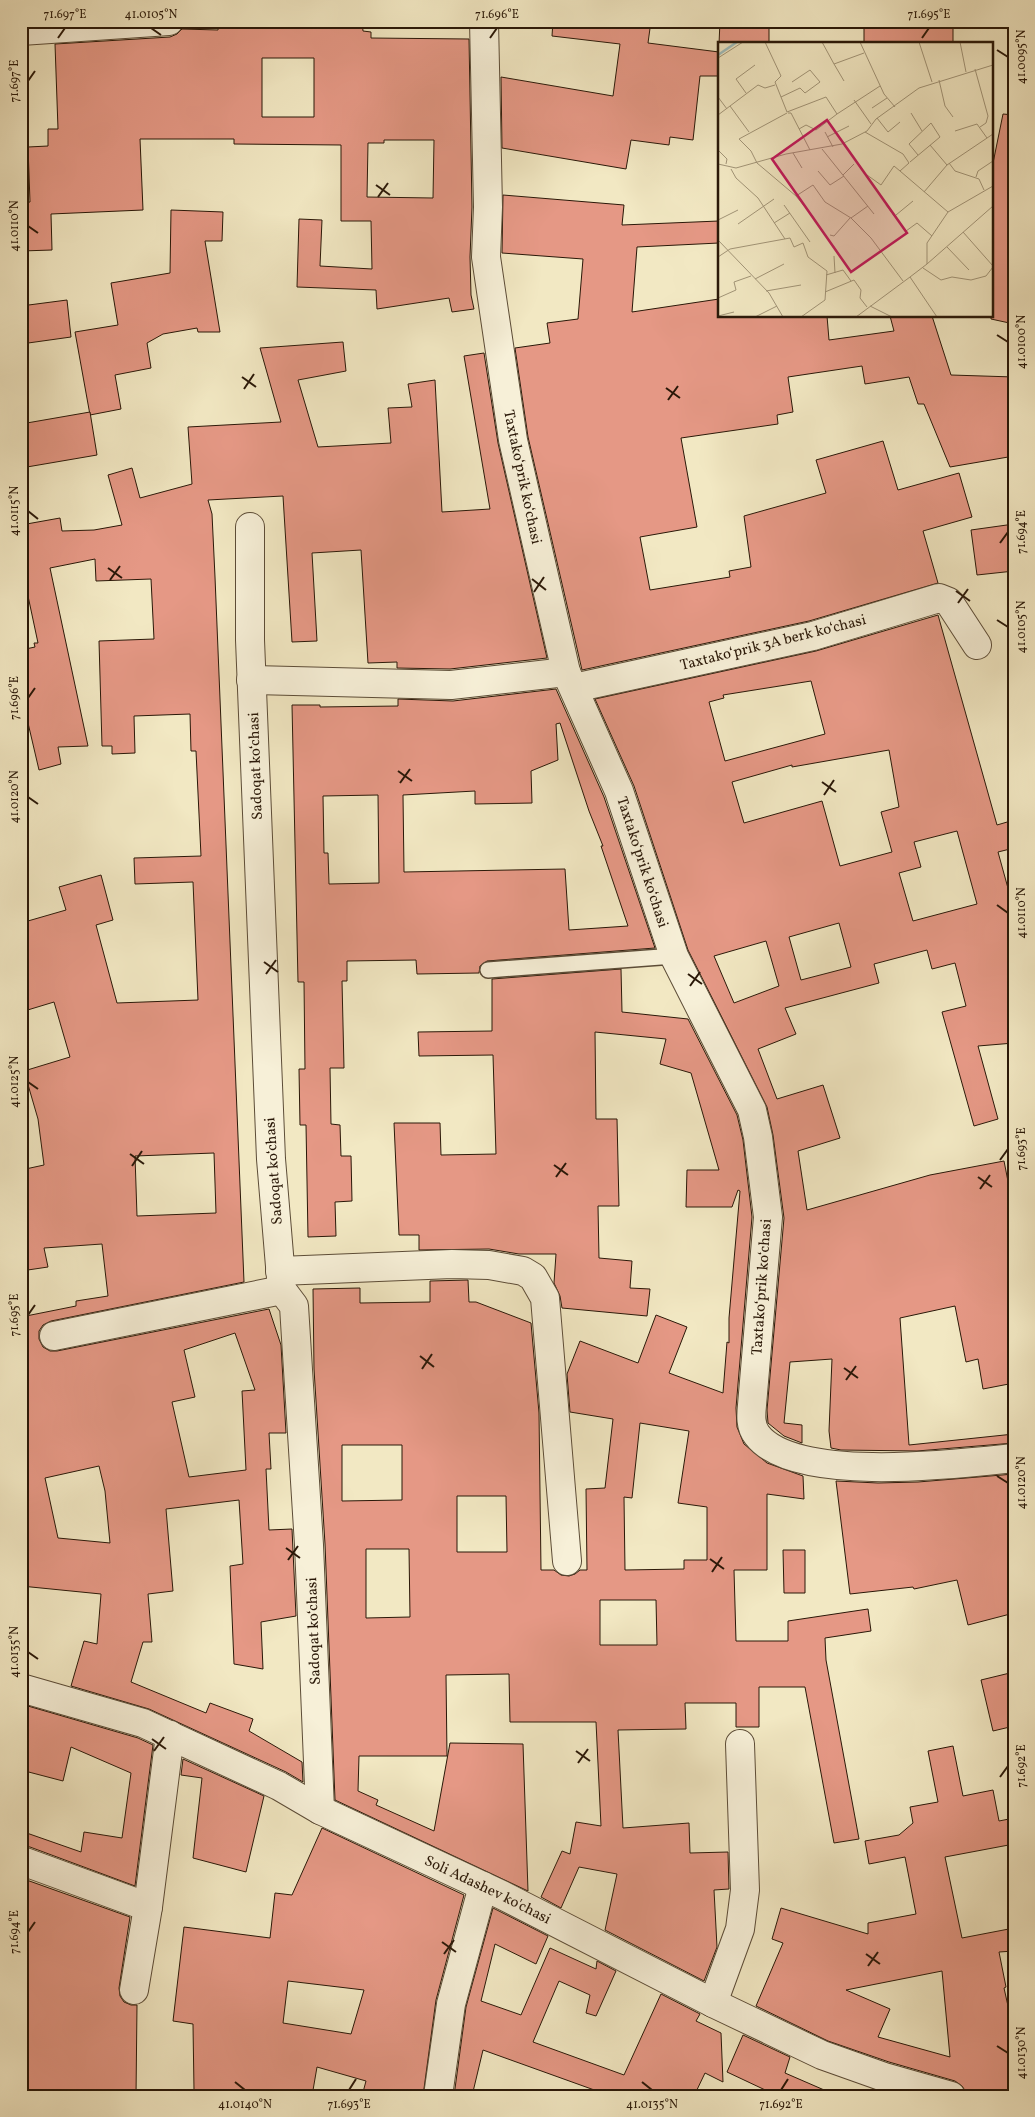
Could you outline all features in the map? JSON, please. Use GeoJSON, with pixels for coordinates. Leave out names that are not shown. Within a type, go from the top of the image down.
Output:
{"type":"FeatureCollection","features":[{"type":"Feature","properties":{"kind":"street"},"geometry":{"type":"LineString","coordinates":[[21,31],[169,21]]}},
{"type":"Feature","properties":{"kind":"street","name":"Taxtakoʻprik koʻchasi"},"geometry":{"type":"LineString","coordinates":[[484,21],[488,208],[486,257],[513,440],[570,680],[619,791],[674,956],[752,1110],[758,1137],[768,1217],[751,1421],[756,1434],[778,1452],[814,1461],[860,1467],[914,1468],[1014,1458]]}},
{"type":"Feature","properties":{"kind":"street","name":"Sadoqat koʻchasi"},"geometry":{"type":"LineString","coordinates":[[250,527],[251,680],[271,1159],[281,1280],[294,1306],[309,1546],[320,1810]]}},
{"type":"Feature","properties":{"kind":"street","name":"Taxtakoʻprik 3A berk koʻchasi"},"geometry":{"type":"LineString","coordinates":[[251,680],[451,685],[570,680],[813,636],[939,598],[949,602],[977,646]]}},
{"type":"Feature","properties":{"kind":"street"},"geometry":{"type":"LineString","coordinates":[[54,1336],[281,1280],[452,1264],[489,1265],[523,1271],[533,1277],[545,1298],[566,1561]]}},
{"type":"Feature","properties":{"kind":"street","name":"Soli Adashev ko'chasi"},"geometry":{"type":"LineString","coordinates":[[21,1688],[143,1723],[279,1786],[320,1810],[483,1886],[713,2003],[822,2055],[884,2077],[951,2096]]}},
{"type":"Feature","properties":{"kind":"street"},"geometry":{"type":"LineString","coordinates":[[134,1990],[148,1907],[170,1735]]}},
{"type":"Feature","properties":{"kind":"street"},"geometry":{"type":"LineString","coordinates":[[713,2003],[740,1929],[745,1890],[740,1744]]}},
{"type":"Feature","properties":{"kind":"street"},"geometry":{"type":"LineString","coordinates":[[21,1862],[148,1907]]}},
{"type":"Feature","properties":{"kind":"street"},"geometry":{"type":"LineString","coordinates":[[438,2096],[451,2004],[483,1886]]}},
{"type":"Feature","properties":{"kind":"lane"},"geometry":{"type":"LineString","coordinates":[[488,970],[674,956]]}},
{"type":"Feature","properties":{"kind":"building"},"geometry":{"type":"Polygon","coordinates":[[[219,21],[362,21],[363,31],[371,32],[371,38],[469,39],[472,207],[470,257],[471,295],[474,309],[452,312],[449,298],[377,309],[376,290],[297,287],[299,219],[322,220],[320,266],[372,269],[371,221],[341,221],[341,145],[234,144],[234,139],[140,139],[143,210],[51,214],[52,250],[21,251],[21,203],[30,202],[28,147],[48,146],[48,129],[58,129],[55,44],[170,37],[182,29],[218,30],[219,21]],[[262,58],[262,117],[314,117],[314,58],[262,58]],[[384,140],[384,143],[368,143],[367,197],[433,198],[434,140],[384,140]]]}},
{"type":"Feature","properties":{"kind":"building"},"geometry":{"type":"Polygon","coordinates":[[[553,21],[651,21],[648,43],[718,52],[718,76],[700,76],[693,140],[670,137],[669,145],[631,140],[626,169],[502,148],[501,77],[613,96],[620,44],[552,36],[553,21]]]}},
{"type":"Feature","properties":{"kind":"building"},"geometry":{"type":"Polygon","coordinates":[[[720,21],[769,21],[769,42],[719,42],[720,21]]]}},
{"type":"Feature","properties":{"kind":"building"},"geometry":{"type":"Polygon","coordinates":[[[864,21],[953,21],[953,42],[864,42],[864,21]]]}},
{"type":"Feature","properties":{"kind":"building"},"geometry":{"type":"Polygon","coordinates":[[[1003,114],[1014,115],[1014,324],[991,319],[992,168],[1003,114]]]}},
{"type":"Feature","properties":{"kind":"building"},"geometry":{"type":"Polygon","coordinates":[[[503,195],[624,205],[622,225],[718,221],[718,243],[637,247],[632,312],[718,299],[718,318],[827,318],[829,340],[894,331],[891,318],[933,318],[951,375],[1014,377],[1014,456],[950,467],[924,404],[918,404],[909,377],[865,384],[862,366],[788,377],[793,412],[777,415],[778,424],[681,438],[697,527],[640,537],[650,590],[730,577],[729,571],[751,567],[744,516],[826,493],[816,460],[883,441],[898,490],[959,473],[972,517],[923,531],[938,583],[809,621],[582,670],[528,437],[515,348],[550,343],[547,323],[578,319],[583,259],[502,253],[503,195]]]}},
{"type":"Feature","properties":{"kind":"building"},"geometry":{"type":"Polygon","coordinates":[[[171,210],[223,212],[222,241],[205,241],[220,332],[198,332],[197,328],[163,334],[147,343],[151,368],[115,375],[121,409],[90,415],[75,332],[118,325],[111,283],[170,273],[171,210]]]}},
{"type":"Feature","properties":{"kind":"building"},"geometry":{"type":"Polygon","coordinates":[[[67,300],[71,337],[21,344],[21,306],[67,300]]]}},
{"type":"Feature","properties":{"kind":"building"},"geometry":{"type":"Polygon","coordinates":[[[343,342],[346,371],[298,380],[318,447],[391,443],[388,408],[412,407],[408,384],[435,380],[442,512],[490,509],[464,356],[484,353],[498,443],[547,658],[450,669],[397,668],[397,662],[368,663],[361,550],[312,553],[317,641],[292,642],[283,496],[208,500],[212,514],[215,577],[244,1282],[51,1321],[43,1325],[39,1331],[39,1339],[43,1347],[50,1351],[57,1351],[269,1309],[281,1345],[286,1433],[269,1433],[271,1469],[266,1469],[269,1530],[292,1529],[296,1616],[261,1622],[263,1669],[234,1664],[230,1566],[243,1564],[239,1500],[166,1509],[173,1591],[148,1594],[152,1642],[143,1642],[131,1682],[206,1713],[210,1703],[253,1719],[249,1731],[302,1762],[303,1782],[286,1772],[149,1709],[71,1686],[84,1641],[97,1644],[101,1594],[21,1586],[21,1317],[76,1306],[76,1301],[108,1296],[102,1244],[44,1248],[48,1267],[21,1271],[21,1170],[44,1165],[38,1119],[24,1071],[70,1057],[54,1002],[21,1012],[21,923],[66,910],[59,887],[101,875],[113,920],[96,925],[117,1003],[198,1000],[193,882],[135,884],[134,858],[201,856],[196,751],[191,751],[190,714],[134,716],[135,753],[112,754],[112,746],[102,746],[99,641],[154,639],[151,579],[96,581],[95,559],[50,568],[88,746],[58,747],[61,764],[39,770],[21,693],[21,650],[35,647],[34,643],[38,643],[21,563],[21,525],[60,518],[62,531],[94,530],[122,525],[108,475],[132,468],[140,498],[192,484],[188,427],[281,422],[260,348],[343,342]],[[214,1153],[135,1156],[137,1216],[216,1213],[214,1153]],[[235,1333],[184,1350],[195,1397],[172,1402],[189,1477],[246,1470],[242,1391],[255,1390],[235,1333]],[[99,1466],[45,1478],[58,1538],[110,1543],[105,1491],[99,1466]]]}},
{"type":"Feature","properties":{"kind":"building"},"geometry":{"type":"Polygon","coordinates":[[[90,412],[97,455],[21,468],[21,424],[90,412]]]}},
{"type":"Feature","properties":{"kind":"building"},"geometry":{"type":"Polygon","coordinates":[[[1014,524],[1014,571],[977,575],[971,530],[1014,524]]]}},
{"type":"Feature","properties":{"kind":"building"},"geometry":{"type":"Polygon","coordinates":[[[938,615],[997,825],[1014,820],[1014,848],[998,852],[1014,910],[1014,1043],[978,1046],[998,1119],[974,1126],[942,1012],[966,1006],[955,963],[932,969],[927,950],[874,964],[879,983],[785,1008],[796,1034],[758,1049],[777,1099],[823,1085],[840,1138],[798,1151],[807,1210],[930,1175],[1004,1161],[1014,1212],[1014,1383],[983,1389],[978,1359],[966,1362],[955,1306],[900,1318],[909,1445],[1014,1434],[1014,1443],[917,1451],[841,1450],[831,1448],[829,1431],[832,1359],[790,1362],[784,1423],[802,1425],[802,1443],[784,1436],[768,1423],[767,1410],[784,1218],[773,1135],[767,1107],[688,950],[634,786],[595,699],[816,651],[938,615]],[[811,681],[723,695],[724,698],[709,702],[725,761],[825,734],[811,681]],[[889,750],[792,767],[792,765],[732,782],[744,823],[822,801],[840,866],[892,852],[881,812],[899,807],[889,750]],[[957,831],[914,842],[921,867],[899,873],[913,921],[977,904],[957,831]],[[839,923],[789,937],[801,980],[851,967],[839,923]],[[766,941],[714,956],[734,1003],[779,986],[766,941]]]}},
{"type":"Feature","properties":{"kind":"building"},"geometry":{"type":"Polygon","coordinates":[[[556,689],[604,797],[655,948],[487,961],[480,966],[479,973],[417,974],[416,960],[347,961],[347,981],[342,981],[344,1068],[330,1068],[331,1124],[340,1125],[341,1156],[351,1156],[352,1201],[335,1202],[336,1236],[308,1237],[306,1125],[300,1125],[299,1069],[305,1069],[304,982],[298,982],[292,705],[320,705],[320,707],[398,706],[398,699],[453,701],[556,689]],[[560,723],[556,724],[558,760],[531,771],[532,803],[475,804],[475,791],[403,795],[404,872],[565,869],[569,930],[628,926],[601,846],[603,846],[589,811],[560,723]],[[378,795],[323,796],[324,853],[328,853],[329,884],[379,883],[378,795]]]}},
{"type":"Feature","properties":{"kind":"building"},"geometry":{"type":"Polygon","coordinates":[[[621,969],[622,1012],[688,1019],[737,1115],[743,1140],[752,1217],[736,1408],[737,1427],[744,1444],[767,1463],[803,1476],[804,1499],[767,1494],[767,1570],[734,1570],[736,1641],[788,1641],[788,1621],[868,1609],[871,1631],[825,1638],[826,1660],[859,1839],[834,1843],[805,1687],[759,1687],[759,1727],[736,1727],[736,1703],[685,1703],[686,1729],[618,1730],[623,1828],[689,1823],[690,1853],[728,1852],[729,1889],[714,1890],[717,1947],[704,1981],[605,1930],[617,1874],[579,1867],[561,1908],[541,1897],[562,1851],[570,1854],[576,1822],[601,1826],[596,1722],[510,1722],[509,1674],[446,1675],[447,1756],[359,1756],[358,1791],[378,1800],[376,1805],[434,1831],[450,1743],[523,1744],[528,1891],[335,1800],[325,1544],[314,1369],[313,1289],[360,1288],[360,1303],[430,1302],[430,1281],[468,1280],[469,1302],[476,1302],[531,1323],[539,1413],[541,1570],[554,1570],[561,1575],[569,1576],[580,1570],[587,1570],[586,1489],[605,1488],[613,1419],[570,1412],[567,1374],[580,1341],[638,1363],[656,1315],[687,1327],[669,1373],[723,1393],[727,1342],[729,1343],[729,1318],[740,1191],[738,1190],[732,1207],[686,1207],[687,1170],[719,1170],[691,1073],[660,1064],[666,1039],[595,1032],[596,1119],[617,1119],[619,1206],[598,1206],[599,1258],[632,1261],[630,1288],[650,1289],[647,1316],[562,1308],[560,1296],[554,1283],[556,1254],[519,1254],[489,1249],[419,1250],[419,1235],[399,1235],[394,1123],[440,1123],[441,1155],[496,1154],[493,1055],[419,1056],[418,1032],[492,1031],[492,979],[621,969]],[[640,1423],[632,1498],[624,1497],[625,1570],[684,1569],[684,1560],[707,1560],[707,1507],[678,1503],[689,1431],[640,1423]],[[342,1445],[342,1501],[402,1500],[402,1445],[342,1445]],[[457,1496],[457,1552],[507,1552],[506,1496],[457,1496]],[[366,1549],[366,1618],[410,1617],[409,1549],[366,1549]],[[600,1600],[600,1645],[657,1645],[656,1600],[600,1600]]]}},
{"type":"Feature","properties":{"kind":"building"},"geometry":{"type":"Polygon","coordinates":[[[1014,1474],[1014,1613],[968,1625],[957,1580],[914,1589],[913,1587],[850,1594],[836,1481],[918,1482],[1014,1474]]]}},
{"type":"Feature","properties":{"kind":"building"},"geometry":{"type":"Polygon","coordinates":[[[783,1550],[805,1550],[805,1593],[784,1593],[783,1550]]]}},
{"type":"Feature","properties":{"kind":"building"},"geometry":{"type":"Polygon","coordinates":[[[1014,1672],[1014,1726],[993,1731],[981,1680],[1014,1672]]]}},
{"type":"Feature","properties":{"kind":"building"},"geometry":{"type":"Polygon","coordinates":[[[21,1704],[138,1738],[153,1745],[135,1886],[30,1847],[21,1846],[21,1831],[81,1852],[84,1832],[122,1838],[131,1773],[71,1747],[63,1781],[21,1770],[21,1704]]]}},
{"type":"Feature","properties":{"kind":"building"},"geometry":{"type":"Polygon","coordinates":[[[953,1746],[963,1796],[993,1790],[999,1821],[1014,1818],[1014,1844],[945,1857],[962,1938],[1014,1928],[1014,1951],[999,1952],[1006,1987],[1004,1988],[1014,2033],[1014,2096],[979,2096],[966,2092],[955,2081],[889,2062],[828,2041],[756,2006],[783,1943],[772,1939],[781,1908],[868,1934],[868,1923],[916,1914],[905,1857],[869,1864],[865,1841],[899,1835],[913,1823],[910,1807],[938,1802],[928,1751],[953,1746]],[[942,1971],[846,1990],[890,2009],[878,2037],[950,2057],[942,1971]]]}},
{"type":"Feature","properties":{"kind":"building"},"geometry":{"type":"Polygon","coordinates":[[[183,1759],[264,1796],[246,1872],[193,1858],[202,1778],[181,1775],[183,1759]]]}},
{"type":"Feature","properties":{"kind":"building"},"geometry":{"type":"Polygon","coordinates":[[[322,1828],[464,1895],[436,2000],[423,2096],[362,2096],[366,2081],[317,2067],[312,2096],[256,2096],[256,2090],[194,2090],[193,2024],[173,2021],[184,1927],[270,1938],[275,1893],[292,1895],[322,1828]],[[288,1981],[283,2023],[351,2034],[364,1990],[288,1981]]]}},
{"type":"Feature","properties":{"kind":"building"},"geometry":{"type":"Polygon","coordinates":[[[21,1878],[130,1917],[119,1988],[120,1996],[124,2002],[137,2005],[136,2096],[21,2096],[21,2033],[28,1979],[21,1977],[21,1878]]]}},
{"type":"Feature","properties":{"kind":"building"},"geometry":{"type":"Polygon","coordinates":[[[493,1908],[548,1936],[536,1964],[495,1944],[481,2001],[521,2015],[550,1948],[596,1969],[597,1961],[616,1971],[596,2016],[586,2013],[590,1995],[559,1981],[533,2042],[624,2075],[661,1994],[700,2014],[696,2021],[721,2033],[723,2082],[705,2073],[694,2096],[611,2096],[483,2050],[472,2096],[454,2096],[466,2007],[493,1908]]]}},
{"type":"Feature","properties":{"kind":"building"},"geometry":{"type":"Polygon","coordinates":[[[743,2035],[790,2057],[785,2073],[838,2096],[778,2096],[727,2072],[743,2035]]]}}]}
